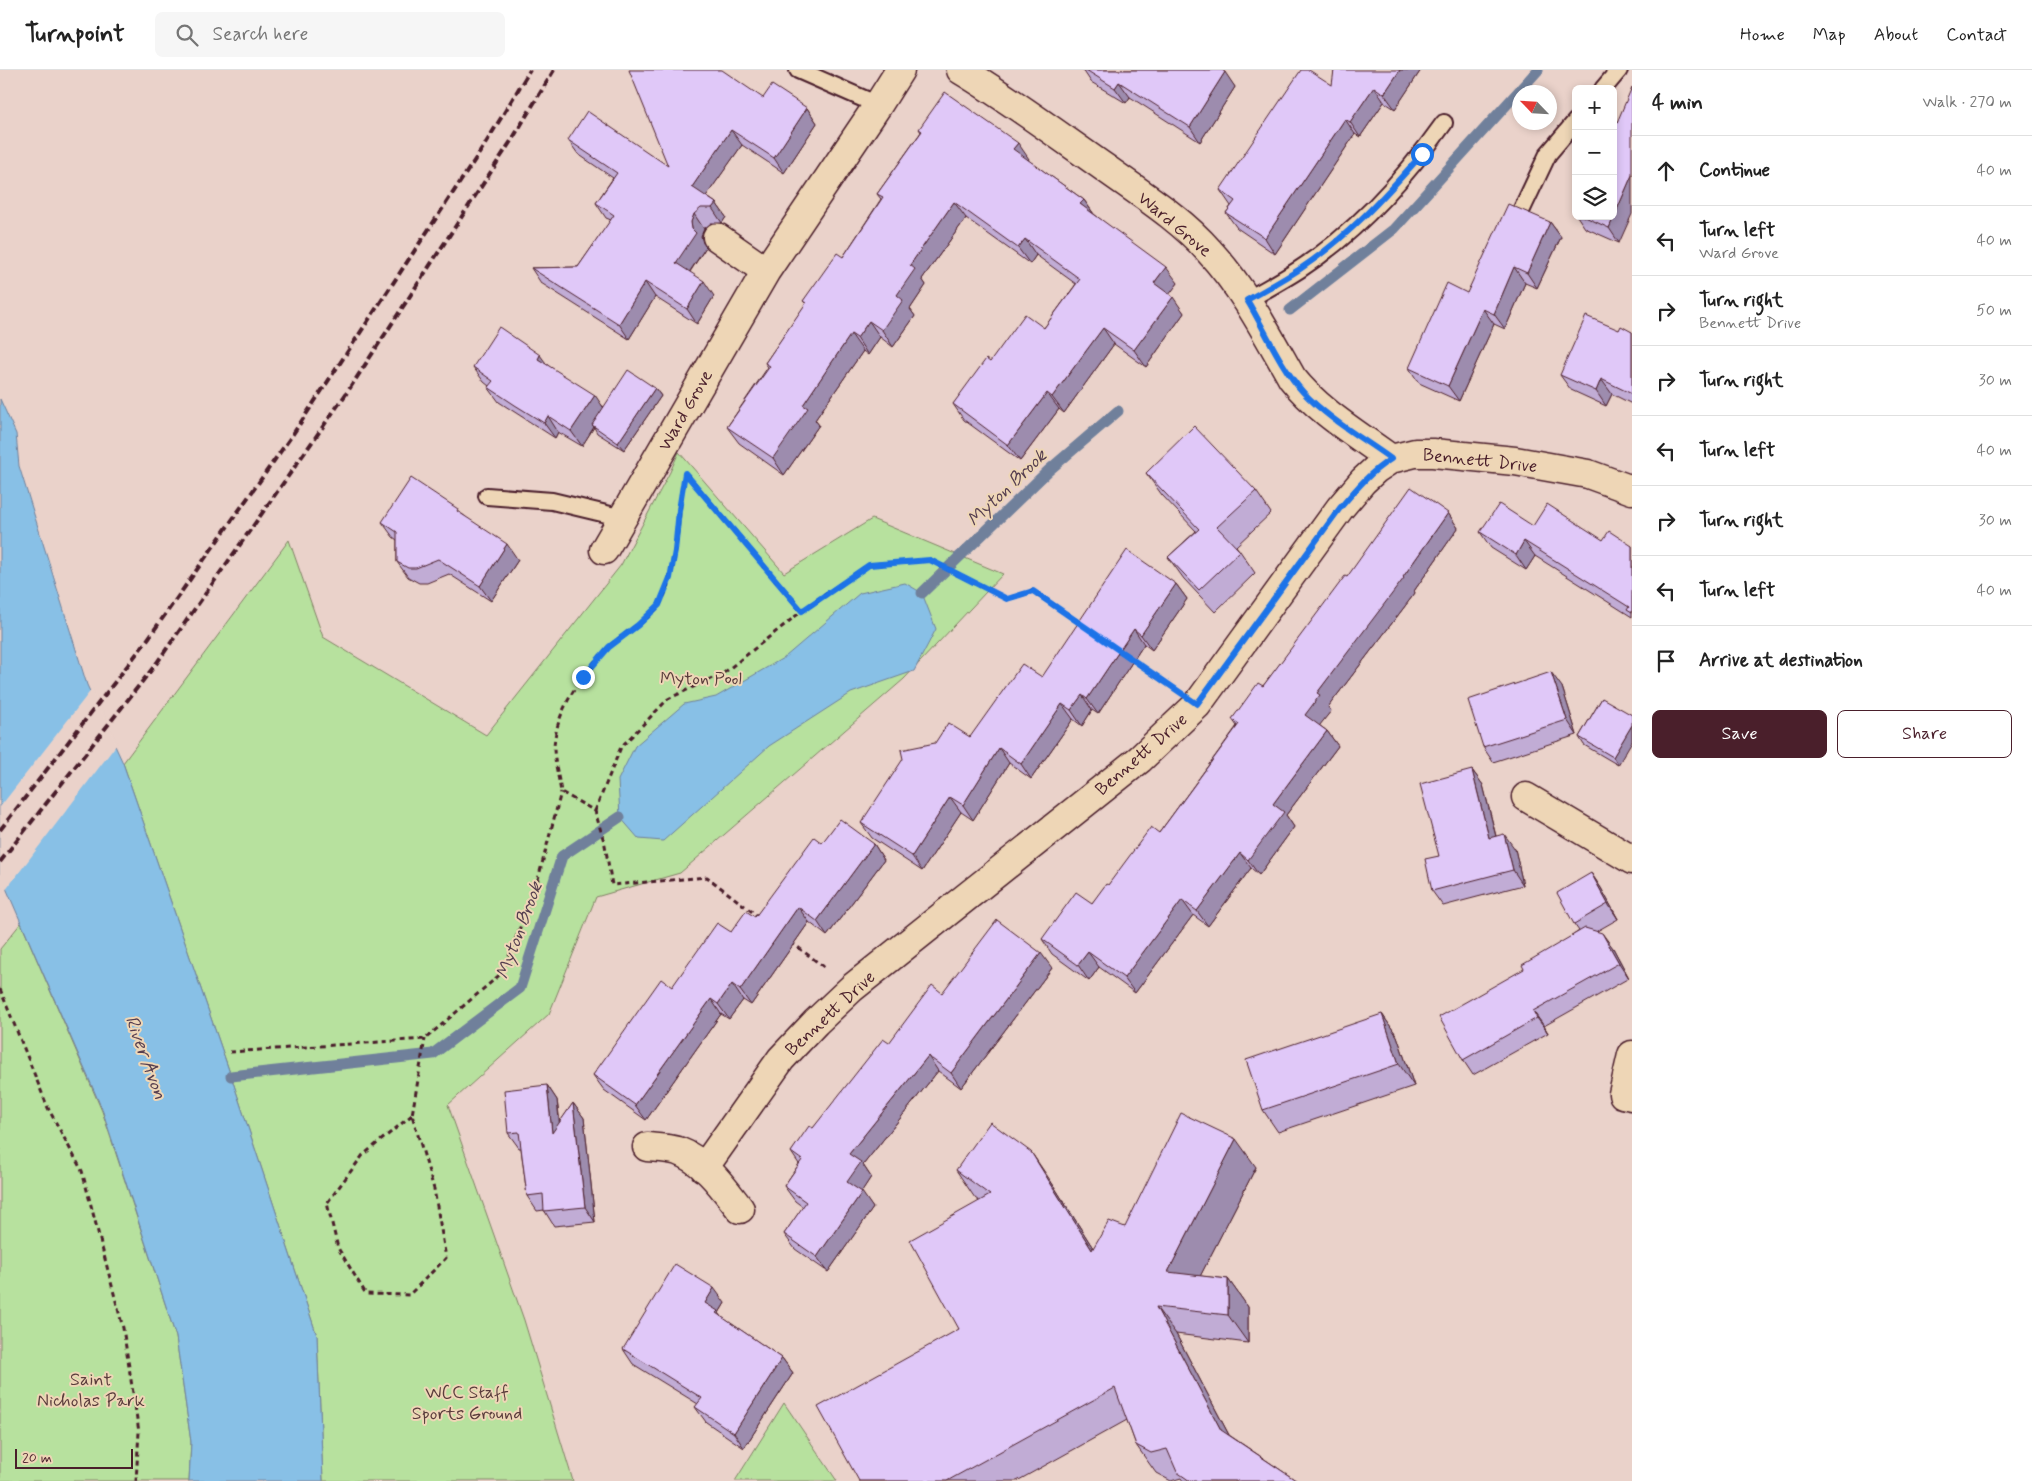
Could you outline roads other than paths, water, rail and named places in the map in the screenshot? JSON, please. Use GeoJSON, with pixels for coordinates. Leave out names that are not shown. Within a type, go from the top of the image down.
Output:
{"type":"FeatureCollection","features":[{"type":"Feature","properties":{"kind":"street","name":"Ward Grove"},"geometry":{"type":"LineString","coordinates":[[604,550],[766,271],[900,70]]}},
{"type":"Feature","properties":{"kind":"street","name":"Ward Grove"},"geometry":{"type":"LineString","coordinates":[[961,70],[1018,106],[1183,226],[1208,250],[1235,282],[1292,378],[1302,391],[1315,404],[1391,459]]}},
{"type":"Feature","properties":{"kind":"street"},"geometry":{"type":"LineString","coordinates":[[717,238],[766,271]]}},
{"type":"Feature","properties":{"kind":"street","name":"Bennett Drive"},"geometry":{"type":"LineString","coordinates":[[704,1168],[782,1058],[852,988],[1140,759],[1197,704],[1340,508],[1376,469],[1391,459],[1415,453],[1433,453],[1515,461],[1588,474],[1632,490]]}},
{"type":"Feature","properties":{"kind":"street"},"geometry":{"type":"LineString","coordinates":[[1526,797],[1632,860]]}},
{"type":"Feature","properties":{"kind":"street"},"geometry":{"type":"LineString","coordinates":[[1632,1055],[1623,1094],[1632,1096]]}},
{"type":"Feature","properties":{"kind":"street"},"geometry":{"type":"LineString","coordinates":[[647,1147],[678,1151],[704,1168],[717,1179],[740,1209]]}},
{"type":"Feature","properties":{"kind":"lane"},"geometry":{"type":"LineString","coordinates":[[798,70],[878,105]]}},
{"type":"Feature","properties":{"kind":"lane"},"geometry":{"type":"LineString","coordinates":[[1606,85],[1619,70]]}},
{"type":"Feature","properties":{"kind":"lane"},"geometry":{"type":"LineString","coordinates":[[1247,300],[1301,268],[1341,238],[1378,203],[1422,154],[1444,123]]}},
{"type":"Feature","properties":{"kind":"lane"},"geometry":{"type":"LineString","coordinates":[[1522,209],[1548,154],[1572,126]]}},
{"type":"Feature","properties":{"kind":"lane"},"geometry":{"type":"LineString","coordinates":[[487,496],[552,501],[623,518]]}},
{"type":"Feature","properties":{"kind":"water","name":"River Avon"},"geometry":{"type":"Polygon","coordinates":[[[0,399],[16,434],[19,466],[87,685],[123,763],[231,1076],[317,1336],[323,1481],[189,1481],[191,1442],[176,1337],[102,1109],[0,874],[0,399]]]}},
{"type":"Feature","properties":{"kind":"water"},"geometry":{"type":"Polygon","coordinates":[[[905,583],[922,593],[936,629],[914,671],[851,693],[769,746],[663,841],[639,839],[620,817],[618,780],[635,746],[684,704],[716,697],[785,657],[860,593],[905,583]]]}},
{"type":"Feature","properties":{"kind":"waterway","name":"Myton Brook"},"geometry":{"type":"LineString","coordinates":[[1290,310],[1394,229],[1538,70]]}},
{"type":"Feature","properties":{"kind":"waterway","name":"Myton Brook"},"geometry":{"type":"LineString","coordinates":[[922,593],[1048,471],[1118,411]]}},
{"type":"Feature","properties":{"kind":"waterway","name":"Myton Brook"},"geometry":{"type":"LineString","coordinates":[[231,1076],[433,1054],[520,988],[562,856],[620,817]]}},
{"type":"Feature","properties":{"kind":"railway"},"geometry":{"type":"LineString","coordinates":[[0,830],[145,643],[293,434],[484,146],[530,70]]}},
{"type":"Feature","properties":{"kind":"railway"},"geometry":{"type":"LineString","coordinates":[[0,862],[156,664],[348,391],[513,138],[554,70]]}},
{"type":"Feature","properties":{"kind":"park label","name":"Myton Pool"},"geometry":{"type":"Point","coordinates":[701,678]}},
{"type":"Feature","properties":{"kind":"park label","name":"Saint Nicholas Park"},"geometry":{"type":"Point","coordinates":[91,1389]}},
{"type":"Feature","properties":{"kind":"park label","name":"WCC Staff Sports Ground"},"geometry":{"type":"Point","coordinates":[467,1402]}}]}
